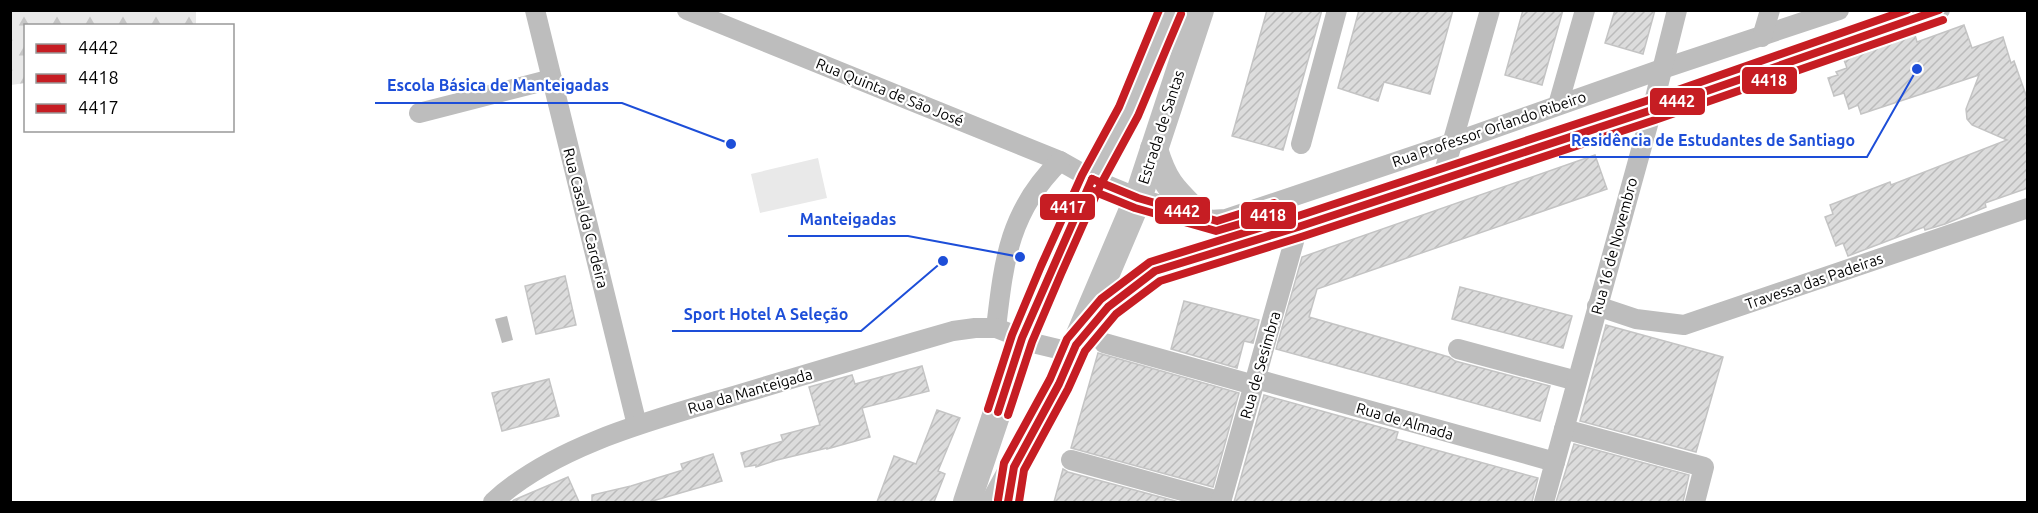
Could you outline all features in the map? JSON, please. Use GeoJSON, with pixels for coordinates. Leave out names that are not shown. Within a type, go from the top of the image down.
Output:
{"type":"FeatureCollection","features":[{"type":"Feature","properties":{"kind":"main road","name":"Estrada de Santas"},"geometry":{"type":"LineString","coordinates":[[967,502],[1023,338],[1092,179],[1128,112],[1171,10]]}},
{"type":"Feature","properties":{"kind":"main road","name":"Estrada de Santas"},"geometry":{"type":"LineString","coordinates":[[995,502],[1044,412],[1090,344],[1200,10]]}},
{"type":"Feature","properties":{"kind":"main road"},"geometry":{"type":"LineString","coordinates":[[1154,149],[1163,176],[1171,188],[1201,218]]}},
{"type":"Feature","properties":{"kind":"street","name":"Rua Casal da Cardeira"},"geometry":{"type":"LineString","coordinates":[[536,10],[637,424]]}},
{"type":"Feature","properties":{"kind":"street","name":"Rua Quinta de São José"},"geometry":{"type":"LineString","coordinates":[[687,10],[1060,161],[1092,179],[1138,198]]}},
{"type":"Feature","properties":{"kind":"street"},"geometry":{"type":"LineString","coordinates":[[1301,144],[1337,10]]}},
{"type":"Feature","properties":{"kind":"street"},"geometry":{"type":"LineString","coordinates":[[1442,180],[1490,10]]}},
{"type":"Feature","properties":{"kind":"street"},"geometry":{"type":"LineString","coordinates":[[1558,105],[1585,10]]}},
{"type":"Feature","properties":{"kind":"street","name":"Rua 16 de Novembro"},"geometry":{"type":"LineString","coordinates":[[1544,502],[1652,110],[1677,10]]}},
{"type":"Feature","properties":{"kind":"street"},"geometry":{"type":"LineString","coordinates":[[1762,37],[1770,10]]}},
{"type":"Feature","properties":{"kind":"street","name":"Rua Professor Orlando Ribeiro"},"geometry":{"type":"LineString","coordinates":[[1138,198],[1201,218],[1217,221],[1226,219],[1839,10]]}},
{"type":"Feature","properties":{"kind":"street"},"geometry":{"type":"LineString","coordinates":[[1090,344],[1108,307],[1155,271],[1442,180],[1940,10]]}},
{"type":"Feature","properties":{"kind":"street"},"geometry":{"type":"LineString","coordinates":[[419,113],[552,79]]}},
{"type":"Feature","properties":{"kind":"street"},"geometry":{"type":"LineString","coordinates":[[996,328],[1008,247],[1029,197],[1060,161]]}},
{"type":"Feature","properties":{"kind":"street","name":"Travessa das Padeiras"},"geometry":{"type":"LineString","coordinates":[[1597,306],[1636,319],[1684,325],[2028,208]]}},
{"type":"Feature","properties":{"kind":"street","name":"Rua de Sesimbra"},"geometry":{"type":"LineString","coordinates":[[1222,502],[1298,227]]}},
{"type":"Feature","properties":{"kind":"street","name":"Rua da Manteigada"},"geometry":{"type":"LineString","coordinates":[[493,502],[512,487],[564,456],[637,424],[953,331],[996,328],[1051,349],[1062,350],[1090,344]]}},
{"type":"Feature","properties":{"kind":"street","name":"Rua de Almada"},"geometry":{"type":"LineString","coordinates":[[1090,344],[1255,382],[1555,462]]}},
{"type":"Feature","properties":{"kind":"street"},"geometry":{"type":"LineString","coordinates":[[1458,349],[1577,381]]}},
{"type":"Feature","properties":{"kind":"street"},"geometry":{"type":"LineString","coordinates":[[1564,429],[1704,467],[1695,502]]}},
{"type":"Feature","properties":{"kind":"street"},"geometry":{"type":"LineString","coordinates":[[1071,460],[1222,502]]}},
{"type":"Feature","properties":{"kind":"green space"},"geometry":{"type":"Polygon","coordinates":[[[11,10],[196,11],[196,24],[24,24],[24,83],[11,85],[11,10]]]}},
{"type":"Feature","properties":{"kind":"green space"},"geometry":{"type":"Polygon","coordinates":[[[818,158],[827,198],[760,213],[751,174],[818,158]]]}},
{"type":"Feature","properties":{"kind":"shaded area"},"geometry":{"type":"Polygon","coordinates":[[[507,316],[513,340],[502,343],[495,319],[507,316]]]}},
{"type":"Feature","properties":{"kind":"building"},"geometry":{"type":"Polygon","coordinates":[[[1267,10],[1322,10],[1283,150],[1232,136],[1267,10]]]}},
{"type":"Feature","properties":{"kind":"building"},"geometry":{"type":"Polygon","coordinates":[[[1359,10],[1453,10],[1430,94],[1384,82],[1378,101],[1338,88],[1359,10]]]}},
{"type":"Feature","properties":{"kind":"building"},"geometry":{"type":"Polygon","coordinates":[[[1523,10],[1563,10],[1542,85],[1505,75],[1523,10]]]}},
{"type":"Feature","properties":{"kind":"building"},"geometry":{"type":"Polygon","coordinates":[[[1615,10],[1655,10],[1643,54],[1605,43],[1615,10]]]}},
{"type":"Feature","properties":{"kind":"building"},"geometry":{"type":"Polygon","coordinates":[[[1964,25],[1972,48],[2003,37],[2011,63],[2014,61],[2028,101],[2028,188],[1985,203],[1986,207],[1945,224],[1925,230],[1924,227],[1848,256],[1843,243],[1836,246],[1825,217],[1833,214],[1830,205],[1890,182],[1891,185],[2007,140],[1972,125],[1967,119],[1966,109],[1979,75],[1861,114],[1858,105],[1849,109],[1844,93],[1834,96],[1828,78],[1838,75],[1836,72],[1847,68],[1844,60],[1915,35],[1917,42],[1964,25]]]}},
{"type":"Feature","properties":{"kind":"building"},"geometry":{"type":"Polygon","coordinates":[[[1595,155],[1607,189],[1317,289],[1309,317],[1449,357],[1455,361],[1550,386],[1540,421],[1276,349],[1302,257],[1595,155]]]}},
{"type":"Feature","properties":{"kind":"building"},"geometry":{"type":"Polygon","coordinates":[[[565,276],[576,325],[536,334],[525,286],[565,276]]]}},
{"type":"Feature","properties":{"kind":"building"},"geometry":{"type":"Polygon","coordinates":[[[1460,287],[1572,316],[1563,348],[1452,319],[1460,287]]]}},
{"type":"Feature","properties":{"kind":"building"},"geometry":{"type":"Polygon","coordinates":[[[1184,301],[1259,320],[1253,343],[1244,341],[1237,368],[1171,349],[1184,301]]]}},
{"type":"Feature","properties":{"kind":"building"},"geometry":{"type":"Polygon","coordinates":[[[1606,325],[1723,357],[1696,452],[1580,421],[1606,325]]]}},
{"type":"Feature","properties":{"kind":"building"},"geometry":{"type":"Polygon","coordinates":[[[1098,353],[1239,393],[1213,487],[1071,448],[1098,353]]]}},
{"type":"Feature","properties":{"kind":"building"},"geometry":{"type":"Polygon","coordinates":[[[922,366],[929,391],[862,408],[870,437],[756,467],[756,465],[745,467],[741,453],[783,441],[781,435],[820,425],[809,387],[852,375],[855,384],[922,366]]]}},
{"type":"Feature","properties":{"kind":"building"},"geometry":{"type":"Polygon","coordinates":[[[549,379],[559,416],[502,431],[492,393],[549,379]]]}},
{"type":"Feature","properties":{"kind":"building"},"geometry":{"type":"Polygon","coordinates":[[[1264,395],[1398,432],[1396,439],[1538,478],[1532,502],[1234,502],[1264,395]]]}},
{"type":"Feature","properties":{"kind":"building"},"geometry":{"type":"Polygon","coordinates":[[[937,410],[960,418],[938,471],[945,474],[934,502],[877,502],[894,456],[916,464],[937,410]]]}},
{"type":"Feature","properties":{"kind":"building"},"geometry":{"type":"Polygon","coordinates":[[[1574,444],[1689,475],[1683,502],[1556,502],[1574,444]]]}},
{"type":"Feature","properties":{"kind":"building"},"geometry":{"type":"Polygon","coordinates":[[[713,454],[722,481],[649,502],[592,502],[592,495],[683,470],[681,464],[713,454]]]}},
{"type":"Feature","properties":{"kind":"building"},"geometry":{"type":"Polygon","coordinates":[[[1063,469],[1068,472],[1179,502],[1054,502],[1063,469]]]}},
{"type":"Feature","properties":{"kind":"building"},"geometry":{"type":"Polygon","coordinates":[[[568,477],[579,502],[512,502],[514,500],[568,477]]]}},
{"type":"Feature","properties":{"kind":"transit line","name":"4417"},"geometry":{"type":"LineString","coordinates":[[988,409],[1012,335],[1041,266],[1082,175],[1119,107],[1159,10]]}},
{"type":"Feature","properties":{"kind":"transit line","name":"4417"},"geometry":{"type":"LineString","coordinates":[[998,500],[1004,463],[1050,379],[1067,339],[1101,299],[1150,262],[1295,217],[1649,100],[1907,10]]}},
{"type":"Feature","properties":{"kind":"transit line","name":"4442"},"geometry":{"type":"LineString","coordinates":[[1008,502],[1014,467],[1059,384],[1076,345],[1108,307],[1155,271],[1298,227],[1652,110],[1939,10]]}},
{"type":"Feature","properties":{"kind":"transit line","name":"4418"},"geometry":{"type":"LineString","coordinates":[[1008,415],[1032,342],[1061,274],[1101,184],[1138,116],[1181,14]]}},
{"type":"Feature","properties":{"kind":"transit line","name":"4418"},"geometry":{"type":"LineString","coordinates":[[1019,502],[1024,470],[1068,389],[1085,351],[1116,314],[1160,281],[1655,120],[1943,20]]}},
{"type":"Feature","properties":{"kind":"transit line","name":"4442"},"geometry":{"type":"LineString","coordinates":[[1092,179],[1138,198],[1217,221],[1274,203]]}},
{"type":"Feature","properties":{"kind":"transit line","name":"4442"},"geometry":{"type":"LineString","coordinates":[[998,412],[1022,338],[1092,179]]}},
{"type":"Feature","properties":{"kind":"transit line","name":"4418"},"geometry":{"type":"LineString","coordinates":[[1088,189],[1135,208],[1216,231],[1277,213]]}},
{"type":"Feature","properties":{"kind":"place","name":"Residência de Estudantes de Santiago"},"geometry":{"type":"Point","coordinates":[1917,69]}},
{"type":"Feature","properties":{"kind":"place","name":"Escola Básica de Manteigadas"},"geometry":{"type":"Point","coordinates":[731,144]}},
{"type":"Feature","properties":{"kind":"place","name":"Manteigadas"},"geometry":{"type":"Point","coordinates":[1020,257]}},
{"type":"Feature","properties":{"kind":"place","name":"Sport Hotel A Seleção"},"geometry":{"type":"Point","coordinates":[943,261]}}]}
